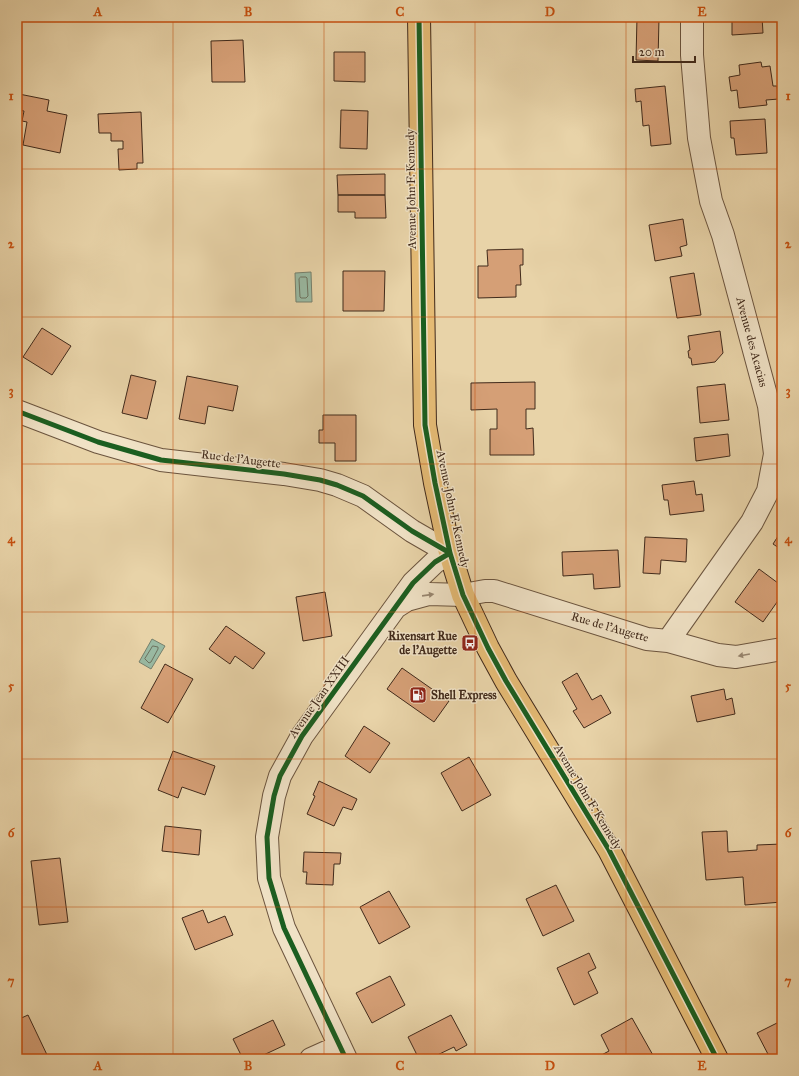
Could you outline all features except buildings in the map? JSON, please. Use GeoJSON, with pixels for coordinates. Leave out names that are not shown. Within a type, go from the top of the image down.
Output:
{"type":"FeatureCollection","features":[{"type":"Feature","properties":{"kind":"main road","name":"Avenue John F. Kennedy"},"geometry":{"type":"LineString","coordinates":[[419,17],[425,425],[435,483],[450,553],[463,595],[488,648],[506,681],[608,850],[718,1059]]}},
{"type":"Feature","properties":{"kind":"street","name":"Avenue des Acacias"},"geometry":{"type":"LineString","coordinates":[[668,641],[752,522],[768,491],[775,454],[769,406],[723,235],[711,201],[699,138],[692,56],[692,17]]}},
{"type":"Feature","properties":{"kind":"street","name":"Rue de l'Augette"},"geometry":{"type":"LineString","coordinates":[[17,411],[98,442],[161,460],[284,474],[320,480],[337,485],[363,496],[412,531],[450,553]]}},
{"type":"Feature","properties":{"kind":"street","name":"Avenue Jean XXIII"},"geometry":{"type":"LineString","coordinates":[[343,1053],[284,928],[269,878],[267,838],[274,796],[280,776],[302,736],[413,583],[434,562],[450,553]]}},
{"type":"Feature","properties":{"kind":"street","name":"Rue de l'Augette"},"geometry":{"type":"LineString","coordinates":[[463,595],[494,591],[647,639],[668,641],[718,655],[736,657],[782,649]]}},
{"type":"Feature","properties":{"kind":"street","name":"Avenue Jean XXIII"},"geometry":{"type":"LineString","coordinates":[[395,608],[407,600],[429,594],[463,595]]}},
{"type":"Feature","properties":{"kind":"street"},"geometry":{"type":"LineString","coordinates":[[310,1059],[343,1053]]}},
{"type":"Feature","properties":{"kind":"water"},"geometry":{"type":"Polygon","coordinates":[[[311,272],[312,302],[296,302],[295,273],[311,272]]]}},
{"type":"Feature","properties":{"kind":"water"},"geometry":{"type":"Polygon","coordinates":[[[152,639],[165,646],[151,669],[139,662],[152,639]]]}},
{"type":"Feature","properties":{"kind":"cycle path"},"geometry":{"type":"LineString","coordinates":[[419,17],[425,425],[435,483],[450,553],[463,595],[488,648],[506,681],[609,850],[717,1059]]}},
{"type":"Feature","properties":{"kind":"cycle path"},"geometry":{"type":"LineString","coordinates":[[17,411],[98,442],[161,460],[284,474],[320,480],[337,485],[363,496],[412,531],[450,553]]}},
{"type":"Feature","properties":{"kind":"cycle path"},"geometry":{"type":"LineString","coordinates":[[346,1059],[284,928],[269,878],[267,837],[274,796],[280,776],[302,736],[413,583],[435,562],[450,553]]}},
{"type":"Feature","properties":{"kind":"place","name":"Rixensart Rue de l'Augette"},"geometry":{"type":"Point","coordinates":[470,643]}},
{"type":"Feature","properties":{"kind":"place","name":"Shell Express"},"geometry":{"type":"Point","coordinates":[418,695]}}]}
